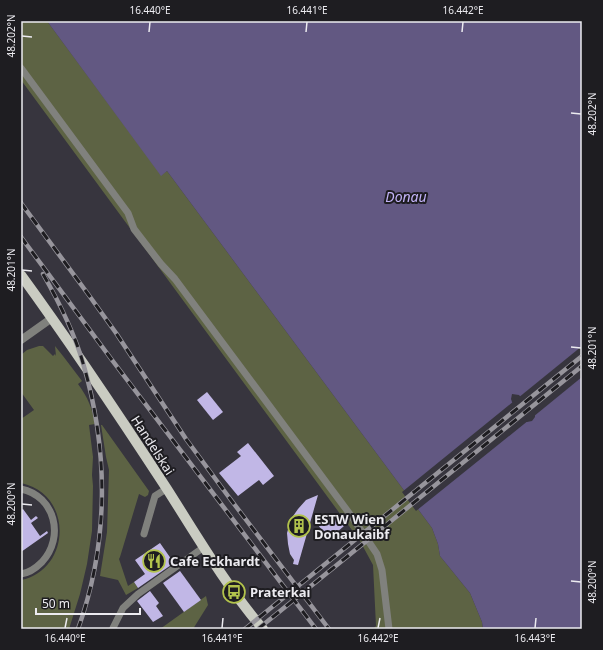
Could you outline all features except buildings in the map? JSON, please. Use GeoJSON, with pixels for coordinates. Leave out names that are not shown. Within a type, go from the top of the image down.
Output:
{"type":"FeatureCollection","features":[{"type":"Feature","properties":{"kind":"main road","name":"Handelskai"},"geometry":{"type":"LineString","coordinates":[[21,275],[87,369],[234,592],[263,629]]}},
{"type":"Feature","properties":{"kind":"street"},"geometry":{"type":"LineString","coordinates":[[21,340],[52,318]]}},
{"type":"Feature","properties":{"kind":"lane"},"geometry":{"type":"LineString","coordinates":[[21,68],[128,213],[134,229],[161,264],[175,279],[377,554],[382,570],[388,629]]}},
{"type":"Feature","properties":{"kind":"lane"},"geometry":{"type":"LineString","coordinates":[[21,489],[27,490],[38,496],[47,505],[52,514],[55,533],[50,551],[45,558],[32,570],[21,574]]}},
{"type":"Feature","properties":{"kind":"lane"},"geometry":{"type":"LineString","coordinates":[[144,534],[155,496],[166,489]]}},
{"type":"Feature","properties":{"kind":"lane"},"geometry":{"type":"LineString","coordinates":[[113,628],[122,608],[138,594],[204,547]]}},
{"type":"Feature","properties":{"kind":"green space"},"geometry":{"type":"Polygon","coordinates":[[[21,21],[47,21],[161,175],[167,171],[432,528],[438,544],[440,556],[470,593],[482,622],[483,629],[373,629],[376,626],[373,565],[360,541],[21,80],[21,21]]]}},
{"type":"Feature","properties":{"kind":"green space"},"geometry":{"type":"Polygon","coordinates":[[[43,346],[53,356],[55,354],[56,356],[55,346],[82,381],[78,384],[89,403],[95,424],[89,425],[93,457],[92,531],[87,564],[80,594],[69,629],[21,629],[21,580],[38,573],[50,562],[57,548],[60,532],[57,516],[50,501],[38,490],[21,483],[21,419],[34,410],[21,392],[21,355],[27,350],[43,346]]]}},
{"type":"Feature","properties":{"kind":"green space"},"geometry":{"type":"Polygon","coordinates":[[[101,425],[149,491],[148,495],[145,497],[139,494],[119,559],[128,586],[134,582],[138,588],[126,595],[118,580],[100,576],[107,532],[109,470],[101,425]]]}},
{"type":"Feature","properties":{"kind":"green space"},"geometry":{"type":"Polygon","coordinates":[[[206,596],[208,605],[193,629],[160,629],[206,596]]]}},
{"type":"Feature","properties":{"kind":"water","name":"Donau"},"geometry":{"type":"Polygon","coordinates":[[[47,21],[582,21],[582,629],[483,629],[482,622],[470,593],[440,556],[438,544],[432,528],[167,171],[161,176],[47,21]],[[512,394],[512,402],[526,422],[532,421],[535,414],[519,395],[512,394]]]}},
{"type":"Feature","properties":{"kind":"pier"},"geometry":{"type":"Polygon","coordinates":[[[582,346],[582,377],[533,417],[518,398],[582,346]]]}},
{"type":"Feature","properties":{"kind":"pier"},"geometry":{"type":"Polygon","coordinates":[[[514,401],[527,420],[529,420],[416,511],[402,492],[514,401]]]}},
{"type":"Feature","properties":{"kind":"railway"},"geometry":{"type":"LineString","coordinates":[[21,203],[116,333],[186,439],[329,629]]}},
{"type":"Feature","properties":{"kind":"railway"},"geometry":{"type":"LineString","coordinates":[[21,237],[112,360],[316,629]]}},
{"type":"Feature","properties":{"kind":"railway"},"geometry":{"type":"LineString","coordinates":[[43,274],[66,317],[75,340],[92,396],[98,430],[102,497],[100,530],[96,564],[78,629]]}},
{"type":"Feature","properties":{"kind":"railway"},"geometry":{"type":"LineString","coordinates":[[245,629],[582,356]]}},
{"type":"Feature","properties":{"kind":"railway"},"geometry":{"type":"LineString","coordinates":[[258,629],[582,366]]}},
{"type":"Feature","properties":{"kind":"place","name":"ESTW Wien Donaukaibf"},"geometry":{"type":"Point","coordinates":[299,526]}},
{"type":"Feature","properties":{"kind":"place","name":"Cafe Eckhardt"},"geometry":{"type":"Point","coordinates":[154,561]}},
{"type":"Feature","properties":{"kind":"place","name":"Praterkai"},"geometry":{"type":"Point","coordinates":[234,592]}}]}
